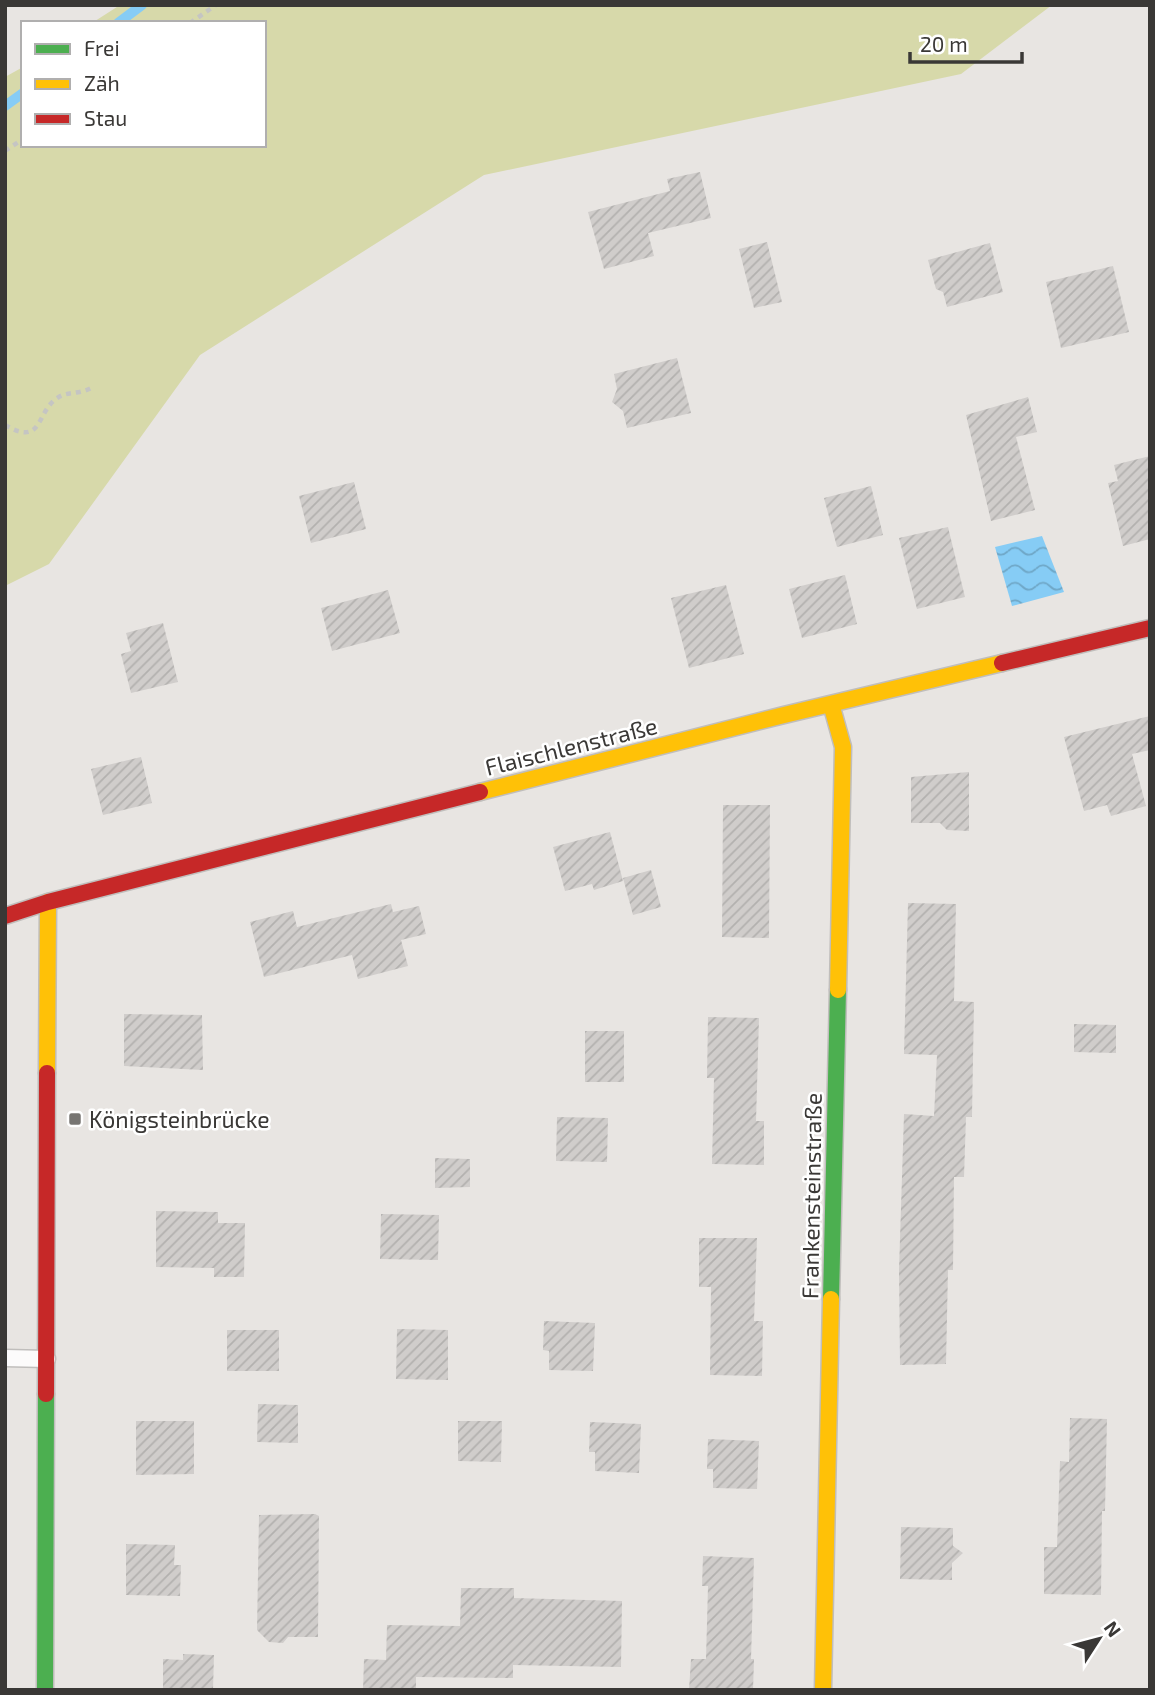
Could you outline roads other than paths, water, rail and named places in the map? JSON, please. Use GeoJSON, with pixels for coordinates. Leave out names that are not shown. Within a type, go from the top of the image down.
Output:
{"type":"FeatureCollection","features":[{"type":"Feature","properties":{"kind":"street","name":"Flaischlenstraße"},"geometry":{"type":"LineString","coordinates":[[5,916],[48,902],[831,705],[1150,628]]}},
{"type":"Feature","properties":{"kind":"street","name":"Frankensteinstraße"},"geometry":{"type":"LineString","coordinates":[[822,1690],[843,747],[831,705]]}},
{"type":"Feature","properties":{"kind":"street"},"geometry":{"type":"LineString","coordinates":[[45,1690],[48,902]]}},
{"type":"Feature","properties":{"kind":"lane"},"geometry":{"type":"LineString","coordinates":[[5,1358],[47,1359]]}},
{"type":"Feature","properties":{"kind":"water"},"geometry":{"type":"Polygon","coordinates":[[[1042,536],[1064,592],[1012,606],[995,547],[1042,536]]]}},
{"type":"Feature","properties":{"kind":"waterway"},"geometry":{"type":"LineString","coordinates":[[121,21],[142,5]]}},
{"type":"Feature","properties":{"kind":"waterway"},"geometry":{"type":"LineString","coordinates":[[5,106],[21,94]]}},
{"type":"Feature","properties":{"kind":"place","name":"Königsteinbrücke"},"geometry":{"type":"Point","coordinates":[75,1119]}}]}
